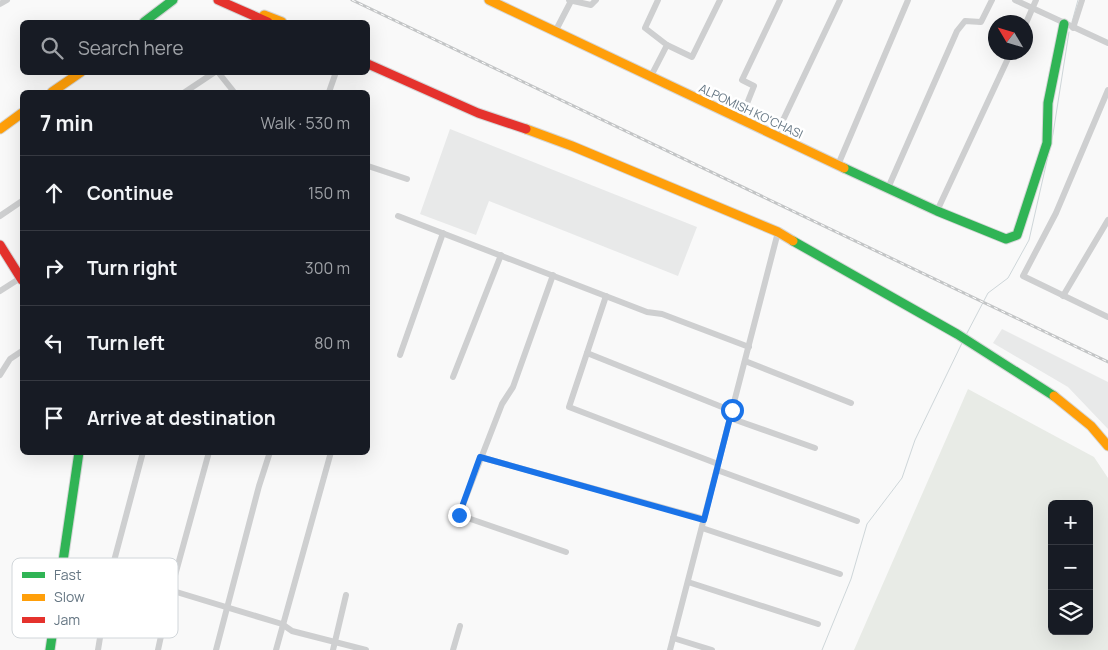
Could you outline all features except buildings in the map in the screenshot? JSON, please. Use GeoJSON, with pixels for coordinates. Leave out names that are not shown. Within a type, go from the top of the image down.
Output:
{"type":"FeatureCollection","features":[{"type":"Feature","properties":{"kind":"main road"},"geometry":{"type":"LineString","coordinates":[[145,20],[164,0]]}},
{"type":"Feature","properties":{"kind":"main road"},"geometry":{"type":"LineString","coordinates":[[146,20],[173,0]]}},
{"type":"Feature","properties":{"kind":"main road"},"geometry":{"type":"LineString","coordinates":[[218,0],[261,20]]}},
{"type":"Feature","properties":{"kind":"main road"},"geometry":{"type":"LineString","coordinates":[[232,0],[277,20]]}},
{"type":"Feature","properties":{"kind":"main road","name":"ALPOMISH KO'CHASI"},"geometry":{"type":"LineString","coordinates":[[494,1],[740,121],[937,211],[1006,239],[1017,235],[1047,142],[1048,103],[1064,24]]}},
{"type":"Feature","properties":{"kind":"main road"},"geometry":{"type":"LineString","coordinates":[[370,61],[480,109],[484,114]]}},
{"type":"Feature","properties":{"kind":"main road"},"geometry":{"type":"LineString","coordinates":[[370,65],[478,113],[572,146],[778,232],[971,342],[1064,402],[1092,426],[1108,446]]}},
{"type":"Feature","properties":{"kind":"main road"},"geometry":{"type":"LineString","coordinates":[[55,90],[77,75]]}},
{"type":"Feature","properties":{"kind":"main road"},"geometry":{"type":"LineString","coordinates":[[0,128],[20,114]]}},
{"type":"Feature","properties":{"kind":"main road"},"geometry":{"type":"LineString","coordinates":[[0,245],[20,275]]}},
{"type":"Feature","properties":{"kind":"main road"},"geometry":{"type":"LineString","coordinates":[[64,558],[79,455]]}},
{"type":"Feature","properties":{"kind":"street"},"geometry":{"type":"LineString","coordinates":[[0,4],[7,0]]}},
{"type":"Feature","properties":{"kind":"street"},"geometry":{"type":"LineString","coordinates":[[555,32],[570,1],[591,5],[596,0]]}},
{"type":"Feature","properties":{"kind":"street"},"geometry":{"type":"LineString","coordinates":[[658,0],[645,28],[667,45],[692,57],[720,0]]}},
{"type":"Feature","properties":{"kind":"street"},"geometry":{"type":"LineString","coordinates":[[740,121],[754,86],[742,80],[780,0]]}},
{"type":"Feature","properties":{"kind":"street"},"geometry":{"type":"LineString","coordinates":[[775,137],[840,0]]}},
{"type":"Feature","properties":{"kind":"street"},"geometry":{"type":"LineString","coordinates":[[838,165],[908,0]]}},
{"type":"Feature","properties":{"kind":"street"},"geometry":{"type":"LineString","coordinates":[[888,188],[957,31],[965,21],[981,22],[992,0]]}},
{"type":"Feature","properties":{"kind":"street"},"geometry":{"type":"LineString","coordinates":[[1015,0],[1108,43]]}},
{"type":"Feature","properties":{"kind":"street"},"geometry":{"type":"LineString","coordinates":[[1029,15],[1036,0]]}},
{"type":"Feature","properties":{"kind":"street"},"geometry":{"type":"LineString","coordinates":[[1074,28],[1082,0]]}},
{"type":"Feature","properties":{"kind":"street"},"geometry":{"type":"LineString","coordinates":[[650,78],[667,45]]}},
{"type":"Feature","properties":{"kind":"street"},"geometry":{"type":"LineString","coordinates":[[937,211],[1008,60]]}},
{"type":"Feature","properties":{"kind":"street"},"geometry":{"type":"LineString","coordinates":[[188,90],[211,75]]}},
{"type":"Feature","properties":{"kind":"street"},"geometry":{"type":"LineString","coordinates":[[219,75],[232,90]]}},
{"type":"Feature","properties":{"kind":"street"},"geometry":{"type":"LineString","coordinates":[[330,90],[335,75]]}},
{"type":"Feature","properties":{"kind":"street"},"geometry":{"type":"LineString","coordinates":[[1108,90],[1056,213],[1023,276],[1108,317]]}},
{"type":"Feature","properties":{"kind":"street"},"geometry":{"type":"LineString","coordinates":[[370,168],[407,179]]}},
{"type":"Feature","properties":{"kind":"street"},"geometry":{"type":"LineString","coordinates":[[0,216],[20,202]]}},
{"type":"Feature","properties":{"kind":"street"},"geometry":{"type":"LineString","coordinates":[[398,216],[647,312],[662,314],[748,348]]}},
{"type":"Feature","properties":{"kind":"street"},"geometry":{"type":"LineString","coordinates":[[1063,296],[1108,220]]}},
{"type":"Feature","properties":{"kind":"street"},"geometry":{"type":"LineString","coordinates":[[670,650],[778,232]]}},
{"type":"Feature","properties":{"kind":"street"},"geometry":{"type":"LineString","coordinates":[[400,355],[443,233]]}},
{"type":"Feature","properties":{"kind":"street"},"geometry":{"type":"LineString","coordinates":[[453,377],[501,255]]}},
{"type":"Feature","properties":{"kind":"street"},"geometry":{"type":"LineString","coordinates":[[553,275],[513,387],[506,395],[480,457],[459,515],[566,552]]}},
{"type":"Feature","properties":{"kind":"street"},"geometry":{"type":"LineString","coordinates":[[0,291],[20,279]]}},
{"type":"Feature","properties":{"kind":"street"},"geometry":{"type":"LineString","coordinates":[[606,296],[569,408],[858,521]]}},
{"type":"Feature","properties":{"kind":"street"},"geometry":{"type":"LineString","coordinates":[[0,375],[10,359],[20,352]]}},
{"type":"Feature","properties":{"kind":"street"},"geometry":{"type":"LineString","coordinates":[[587,353],[732,410]]}},
{"type":"Feature","properties":{"kind":"street"},"geometry":{"type":"LineString","coordinates":[[745,361],[851,402]]}},
{"type":"Feature","properties":{"kind":"street"},"geometry":{"type":"LineString","coordinates":[[730,418],[815,448]]}},
{"type":"Feature","properties":{"kind":"street"},"geometry":{"type":"LineString","coordinates":[[115,558],[142,455]]}},
{"type":"Feature","properties":{"kind":"street"},"geometry":{"type":"LineString","coordinates":[[178,565],[208,455]]}},
{"type":"Feature","properties":{"kind":"street"},"geometry":{"type":"LineString","coordinates":[[216,650],[259,486],[269,455]]}},
{"type":"Feature","properties":{"kind":"street"},"geometry":{"type":"LineString","coordinates":[[276,650],[330,455]]}},
{"type":"Feature","properties":{"kind":"street"},"geometry":{"type":"LineString","coordinates":[[480,457],[704,520]]}},
{"type":"Feature","properties":{"kind":"street"},"geometry":{"type":"LineString","coordinates":[[702,528],[840,574]]}},
{"type":"Feature","properties":{"kind":"street"},"geometry":{"type":"LineString","coordinates":[[688,582],[818,624]]}},
{"type":"Feature","properties":{"kind":"street"},"geometry":{"type":"LineString","coordinates":[[178,592],[282,624],[292,631],[366,650]]}},
{"type":"Feature","properties":{"kind":"street"},"geometry":{"type":"LineString","coordinates":[[333,650],[346,595]]}},
{"type":"Feature","properties":{"kind":"street"},"geometry":{"type":"LineString","coordinates":[[453,650],[460,626]]}},
{"type":"Feature","properties":{"kind":"street"},"geometry":{"type":"LineString","coordinates":[[673,638],[712,650]]}},
{"type":"Feature","properties":{"kind":"shaded area"},"geometry":{"type":"Polygon","coordinates":[[[450,129],[697,227],[678,276],[489,201],[476,235],[420,214],[450,129]]]}},
{"type":"Feature","properties":{"kind":"shaded area"},"geometry":{"type":"Polygon","coordinates":[[[1002,329],[1108,382],[1108,429],[1068,387],[993,343],[1002,329]]]}},
{"type":"Feature","properties":{"kind":"shaded area"},"geometry":{"type":"Polygon","coordinates":[[[968,389],[1094,457],[1108,478],[1108,650],[854,650],[968,389]]]}},
{"type":"Feature","properties":{"kind":"waterway"},"geometry":{"type":"LineString","coordinates":[[1072,22],[1078,0]]}},
{"type":"Feature","properties":{"kind":"waterway"},"geometry":{"type":"LineString","coordinates":[[966,335],[988,293],[1008,278],[1029,240],[1053,134],[1069,32]]}},
{"type":"Feature","properties":{"kind":"waterway"},"geometry":{"type":"LineString","coordinates":[[822,650],[851,579],[867,524],[902,478],[915,440],[963,341]]}},
{"type":"Feature","properties":{"kind":"railway"},"geometry":{"type":"LineString","coordinates":[[352,0],[1108,362]]}},
{"type":"Feature","properties":{"kind":"traffic: fast"},"geometry":{"type":"LineString","coordinates":[[147,20],[173,0]]}},
{"type":"Feature","properties":{"kind":"traffic: fast"},"geometry":{"type":"LineString","coordinates":[[844,168],[937,211],[1006,239],[1017,235],[1047,143],[1048,103],[1064,24]]}},
{"type":"Feature","properties":{"kind":"traffic: fast"},"geometry":{"type":"LineString","coordinates":[[793,241],[957,334],[1054,396]]}},
{"type":"Feature","properties":{"kind":"traffic: fast"},"geometry":{"type":"LineString","coordinates":[[63,558],[79,455]]}},
{"type":"Feature","properties":{"kind":"traffic: fast"},"geometry":{"type":"LineString","coordinates":[[50,650],[52,638]]}},
{"type":"Feature","properties":{"kind":"traffic: slow"},"geometry":{"type":"LineString","coordinates":[[489,0],[844,168]]}},
{"type":"Feature","properties":{"kind":"traffic: slow"},"geometry":{"type":"LineString","coordinates":[[264,15],[277,20]]}},
{"type":"Feature","properties":{"kind":"traffic: slow"},"geometry":{"type":"LineString","coordinates":[[55,90],[77,75]]}},
{"type":"Feature","properties":{"kind":"traffic: slow"},"geometry":{"type":"LineString","coordinates":[[0,129],[20,114]]}},
{"type":"Feature","properties":{"kind":"traffic: slow"},"geometry":{"type":"LineString","coordinates":[[526,129],[572,146],[778,232],[793,241]]}},
{"type":"Feature","properties":{"kind":"traffic: slow"},"geometry":{"type":"LineString","coordinates":[[1054,396],[1091,426],[1108,446]]}},
{"type":"Feature","properties":{"kind":"traffic: jam"},"geometry":{"type":"LineString","coordinates":[[218,0],[263,20]]}},
{"type":"Feature","properties":{"kind":"traffic: jam"},"geometry":{"type":"LineString","coordinates":[[370,65],[478,113],[526,129]]}},
{"type":"Feature","properties":{"kind":"traffic: jam"},"geometry":{"type":"LineString","coordinates":[[0,245],[20,277]]}},
{"type":"Feature","properties":{"kind":"route"},"geometry":{"type":"LineString","coordinates":[[459,515],[480,457],[704,520],[732,410]]}}]}
